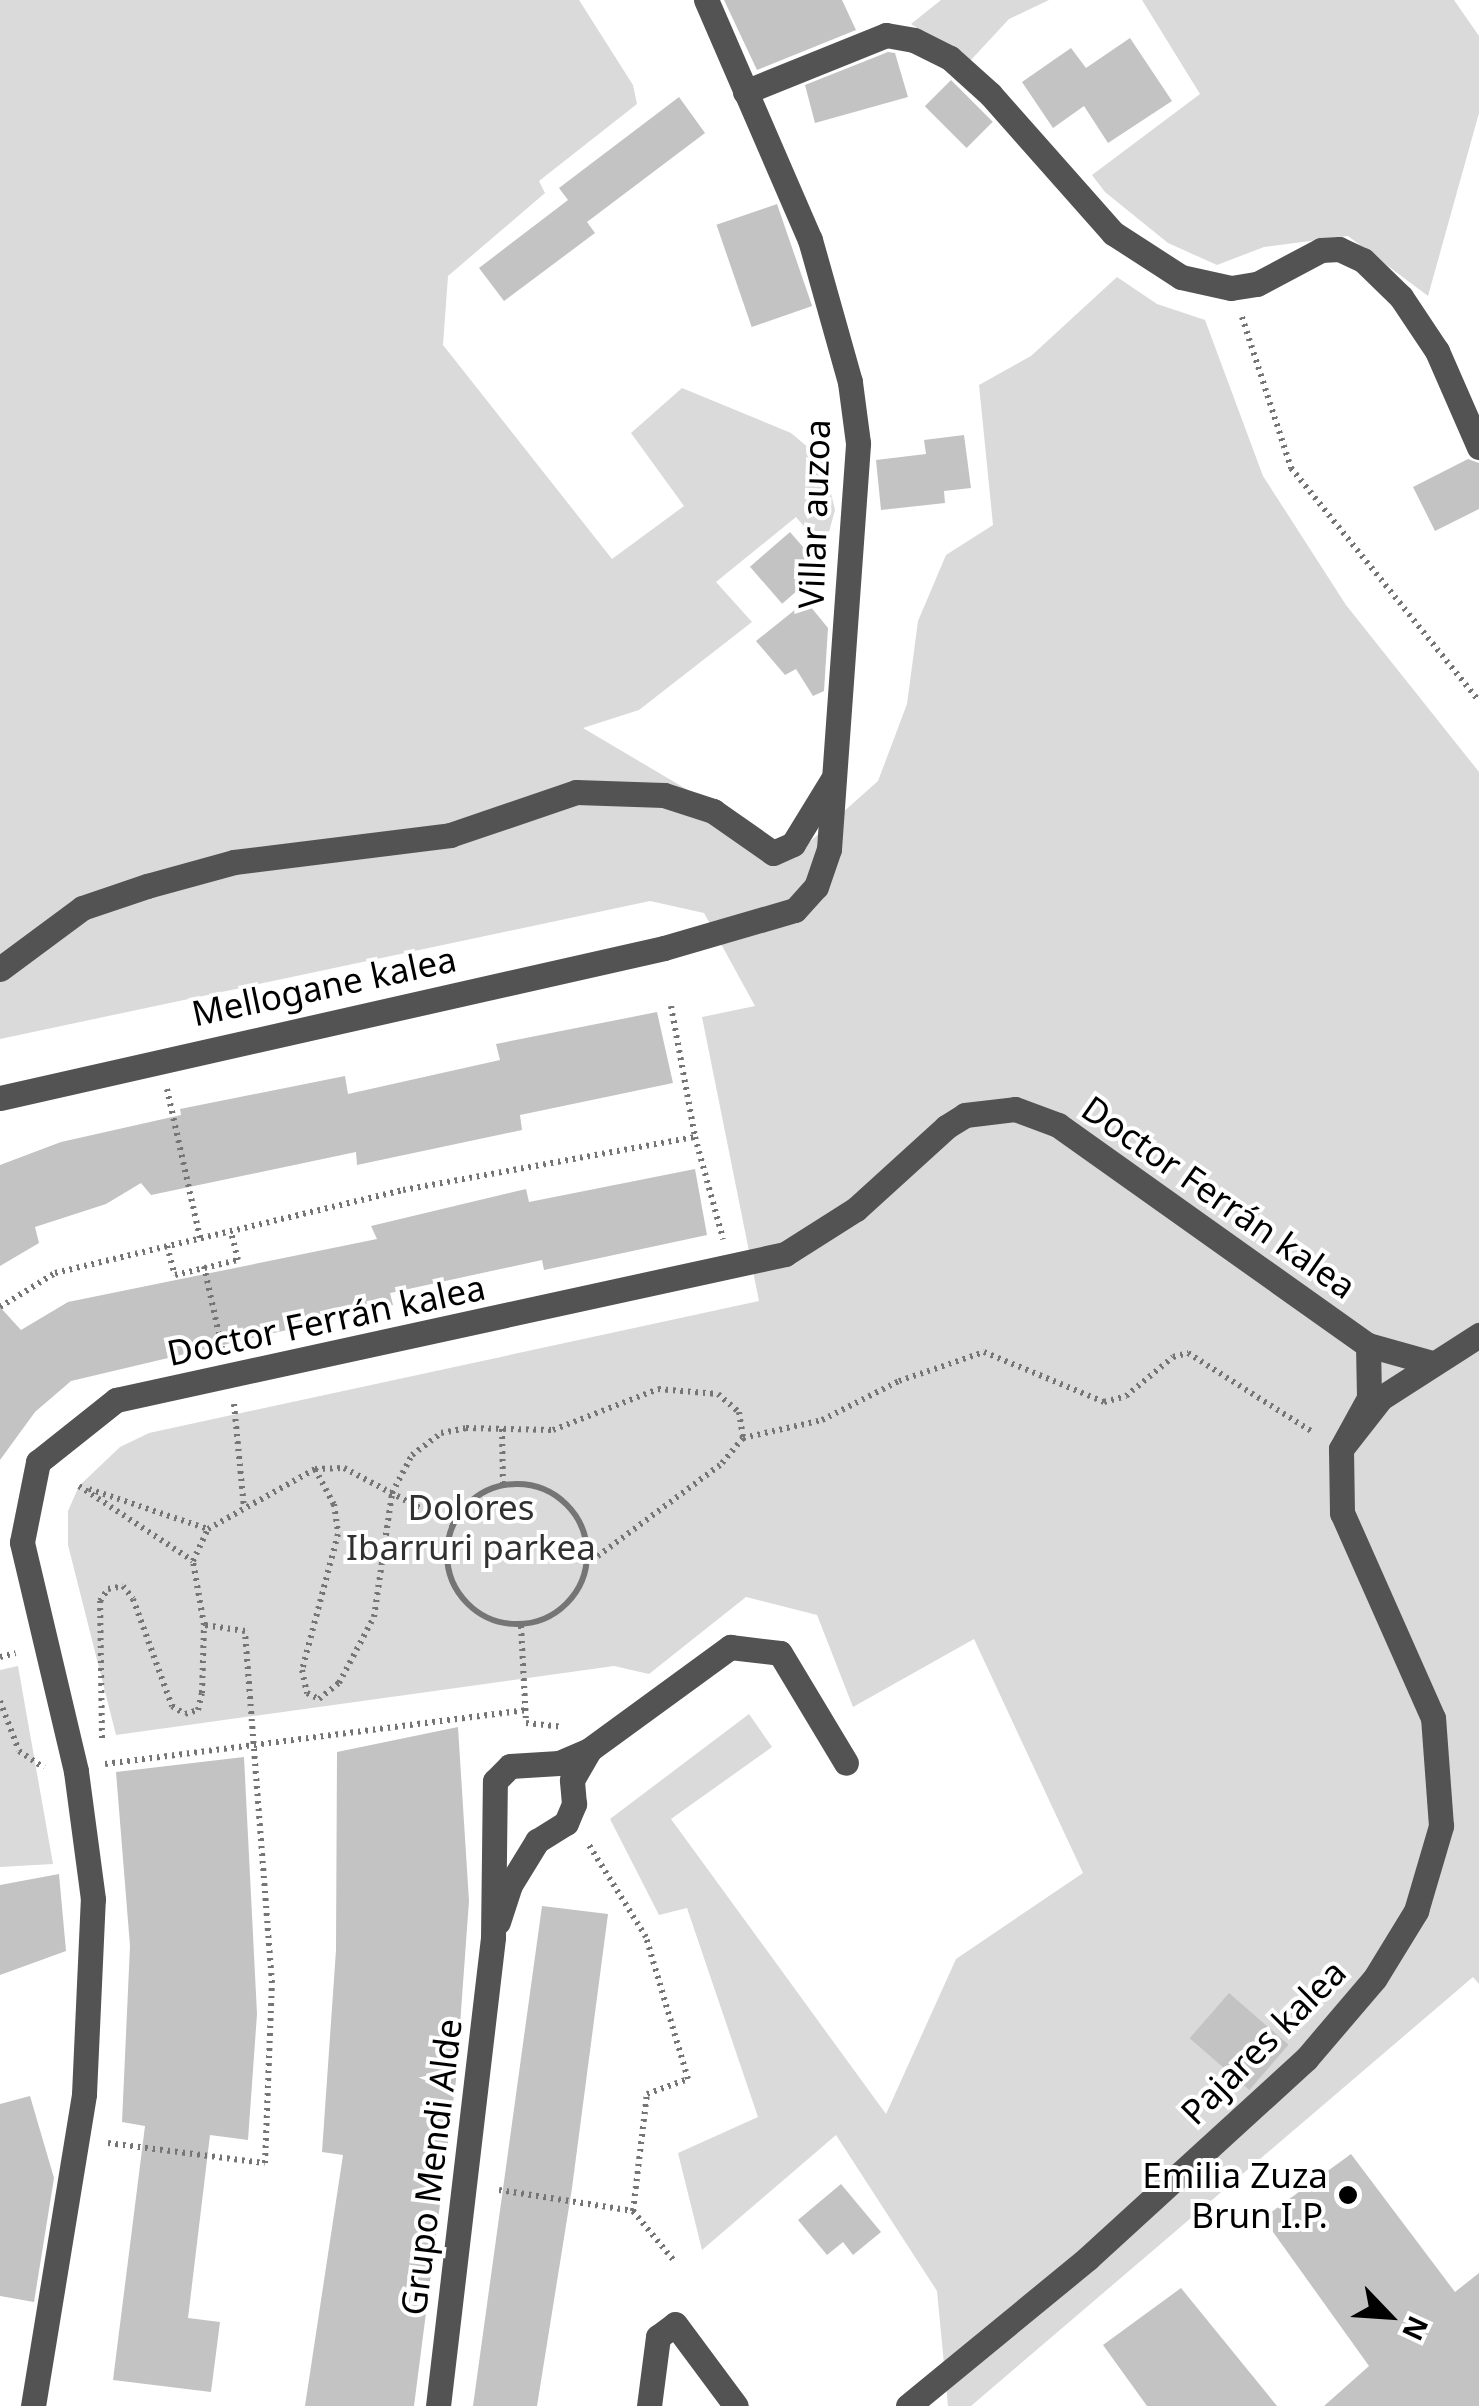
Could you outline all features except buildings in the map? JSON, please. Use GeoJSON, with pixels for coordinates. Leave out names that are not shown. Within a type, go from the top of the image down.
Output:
{"type":"FeatureCollection","features":[{"type":"Feature","properties":{"kind":"street","name":"Villar auzoa"},"geometry":{"type":"LineString","coordinates":[[664,948],[795,910],[816,887],[829,849],[858,443],[850,382],[810,240],[706,0]]}},
{"type":"Feature","properties":{"kind":"street"},"geometry":{"type":"LineString","coordinates":[[745,92],[886,35],[914,40],[950,58],[990,94],[1112,233],[1181,277],[1231,288],[1257,284],[1321,250],[1339,249],[1363,260],[1401,297],[1438,350],[1479,447]]}},
{"type":"Feature","properties":{"kind":"street"},"geometry":{"type":"LineString","coordinates":[[0,969],[82,908],[147,886],[234,862],[450,835],[576,792],[664,795],[712,811],[773,852],[792,844],[834,776]]}},
{"type":"Feature","properties":{"kind":"street","name":"Mellogane kalea"},"geometry":{"type":"LineString","coordinates":[[0,1098],[664,948]]}},
{"type":"Feature","properties":{"kind":"street","name":"Doctor Ferrán kalea"},"geometry":{"type":"LineString","coordinates":[[33,2406],[77,2140],[93,1898],[76,1771],[22,1542],[38,1462],[116,1400],[731,1269],[785,1254],[856,1209],[965,1115],[1015,1109],[1058,1125],[1368,1345],[1370,1398],[1341,1449]]}},
{"type":"Feature","properties":{"kind":"street"},"geometry":{"type":"LineString","coordinates":[[1341,1449],[1381,1398],[1429,1362],[1479,1334]]}},
{"type":"Feature","properties":{"kind":"street"},"geometry":{"type":"LineString","coordinates":[[1368,1345],[1429,1362]]}},
{"type":"Feature","properties":{"kind":"street","name":"Pajares kalea"},"geometry":{"type":"LineString","coordinates":[[908,2406],[1088,2258],[1306,2059],[1376,1978],[1416,1911],[1441,1826],[1433,1718],[1342,1513],[1341,1449]]}},
{"type":"Feature","properties":{"kind":"street","name":"Grupo Mendi Alde"},"geometry":{"type":"LineString","coordinates":[[438,2406],[493,1936],[495,1781],[510,1766],[559,1762],[730,1647],[780,1653],[846,1763]]}},
{"type":"Feature","properties":{"kind":"street","name":"Grupo Mendi Alde"},"geometry":{"type":"LineString","coordinates":[[493,1936],[510,1885],[537,1841],[566,1823],[574,1804],[572,1780],[583,1744]]}},
{"type":"Feature","properties":{"kind":"street"},"geometry":{"type":"LineString","coordinates":[[649,2406],[658,2337],[675,2324],[736,2406]]}},
{"type":"Feature","properties":{"kind":"path"},"geometry":{"type":"LineString","coordinates":[[1231,288],[1291,468],[1479,701]]}},
{"type":"Feature","properties":{"kind":"path"},"geometry":{"type":"LineString","coordinates":[[670,1006],[694,1137],[731,1269]]}},
{"type":"Feature","properties":{"kind":"path"},"geometry":{"type":"LineString","coordinates":[[174,1129],[200,1238]]}},
{"type":"Feature","properties":{"kind":"path"},"geometry":{"type":"LineString","coordinates":[[0,1308],[55,1273],[403,1190],[694,1137]]}},
{"type":"Feature","properties":{"kind":"path"},"geometry":{"type":"LineString","coordinates":[[167,1246],[175,1274],[238,1260],[230,1231]]}},
{"type":"Feature","properties":{"kind":"path"},"geometry":{"type":"LineString","coordinates":[[204,1266],[226,1364]]}},
{"type":"Feature","properties":{"kind":"path"},"geometry":{"type":"LineString","coordinates":[[587,1564],[586,1542],[565,1502],[536,1487],[503,1485],[473,1500],[452,1525],[446,1548],[458,1595],[497,1623],[521,1626],[565,1606],[587,1564],[720,1465],[743,1438],[822,1420],[908,1377],[984,1352],[1104,1402],[1188,1353],[1341,1449]]}},
{"type":"Feature","properties":{"kind":"path"},"geometry":{"type":"LineString","coordinates":[[315,1470],[334,1504],[338,1534],[302,1670],[307,1693],[318,1698],[339,1683],[374,1617],[392,1493],[412,1455],[441,1433],[553,1430],[658,1389],[696,1388],[718,1394],[739,1412],[743,1438]]}},
{"type":"Feature","properties":{"kind":"path"},"geometry":{"type":"LineString","coordinates":[[234,1402],[244,1507]]}},
{"type":"Feature","properties":{"kind":"path"},"geometry":{"type":"LineString","coordinates":[[502,1429],[503,1485]]}},
{"type":"Feature","properties":{"kind":"path"},"geometry":{"type":"LineString","coordinates":[[105,1709],[100,1600],[108,1589],[123,1586],[133,1599],[172,1706],[185,1714],[198,1710],[204,1625],[193,1561],[208,1529],[244,1507],[315,1470],[344,1468],[452,1525]]}},
{"type":"Feature","properties":{"kind":"path"},"geometry":{"type":"LineString","coordinates":[[193,1561],[79,1486],[208,1529]]}},
{"type":"Feature","properties":{"kind":"path"},"geometry":{"type":"LineString","coordinates":[[77,2140],[266,2164],[272,1982],[245,1630],[204,1625]]}},
{"type":"Feature","properties":{"kind":"path"},"geometry":{"type":"LineString","coordinates":[[521,1626],[526,1723],[566,1728],[583,1744]]}},
{"type":"Feature","properties":{"kind":"path"},"geometry":{"type":"LineString","coordinates":[[0,1656],[17,1653]]}},
{"type":"Feature","properties":{"kind":"path"},"geometry":{"type":"LineString","coordinates":[[0,1701],[19,1751],[35,1760]]}},
{"type":"Feature","properties":{"kind":"path"},"geometry":{"type":"LineString","coordinates":[[100,1765],[525,1710]]}},
{"type":"Feature","properties":{"kind":"path"},"geometry":{"type":"LineString","coordinates":[[589,1825],[584,1838],[646,1937],[688,2079],[647,2094],[634,2211]]}},
{"type":"Feature","properties":{"kind":"path"},"geometry":{"type":"LineString","coordinates":[[499,2190],[634,2211],[675,2262]]}},
{"type":"Feature","properties":{"kind":"green space","name":"Dolores Ibarruri parkea"},"geometry":{"type":"Polygon","coordinates":[[[0,0],[579,0],[633,85],[637,104],[539,181],[545,193],[448,276],[443,345],[612,559],[684,506],[631,433],[682,388],[791,433],[823,460],[835,510],[824,550],[796,517],[716,582],[752,622],[639,710],[583,728],[796,854],[878,781],[907,704],[918,621],[946,555],[993,525],[979,385],[1031,356],[1117,277],[1157,304],[1205,320],[1263,476],[1346,605],[1479,772],[1479,1984],[1473,1977],[971,2406],[948,2406],[937,2291],[836,2135],[702,2250],[678,2153],[758,2117],[687,1908],[659,1915],[610,1819],[749,1714],[772,1747],[671,1819],[886,2114],[956,1959],[1083,1873],[974,1639],[853,1707],[817,1615],[746,1597],[649,1674],[614,1666],[116,1735],[68,1545],[68,1511],[79,1486],[120,1447],[149,1433],[759,1301],[702,1017],[755,1006],[704,913],[650,901],[0,1039],[0,0]]]}},
{"type":"Feature","properties":{"kind":"green space"},"geometry":{"type":"Polygon","coordinates":[[[941,0],[1049,0],[1009,19],[970,61],[911,24],[941,0]]]}},
{"type":"Feature","properties":{"kind":"green space"},"geometry":{"type":"Polygon","coordinates":[[[1142,0],[1454,0],[1479,36],[1479,113],[1428,296],[1348,236],[1264,247],[1217,265],[1168,243],[1105,192],[1092,175],[1200,94],[1142,0]]]}},
{"type":"Feature","properties":{"kind":"green space"},"geometry":{"type":"Polygon","coordinates":[[[18,1666],[53,1864],[0,1867],[0,1670],[18,1666]]]}},
{"type":"Feature","properties":{"kind":"place","name":"Emilia Zuza Brun I.P."},"geometry":{"type":"Point","coordinates":[1348,2195]}}]}
